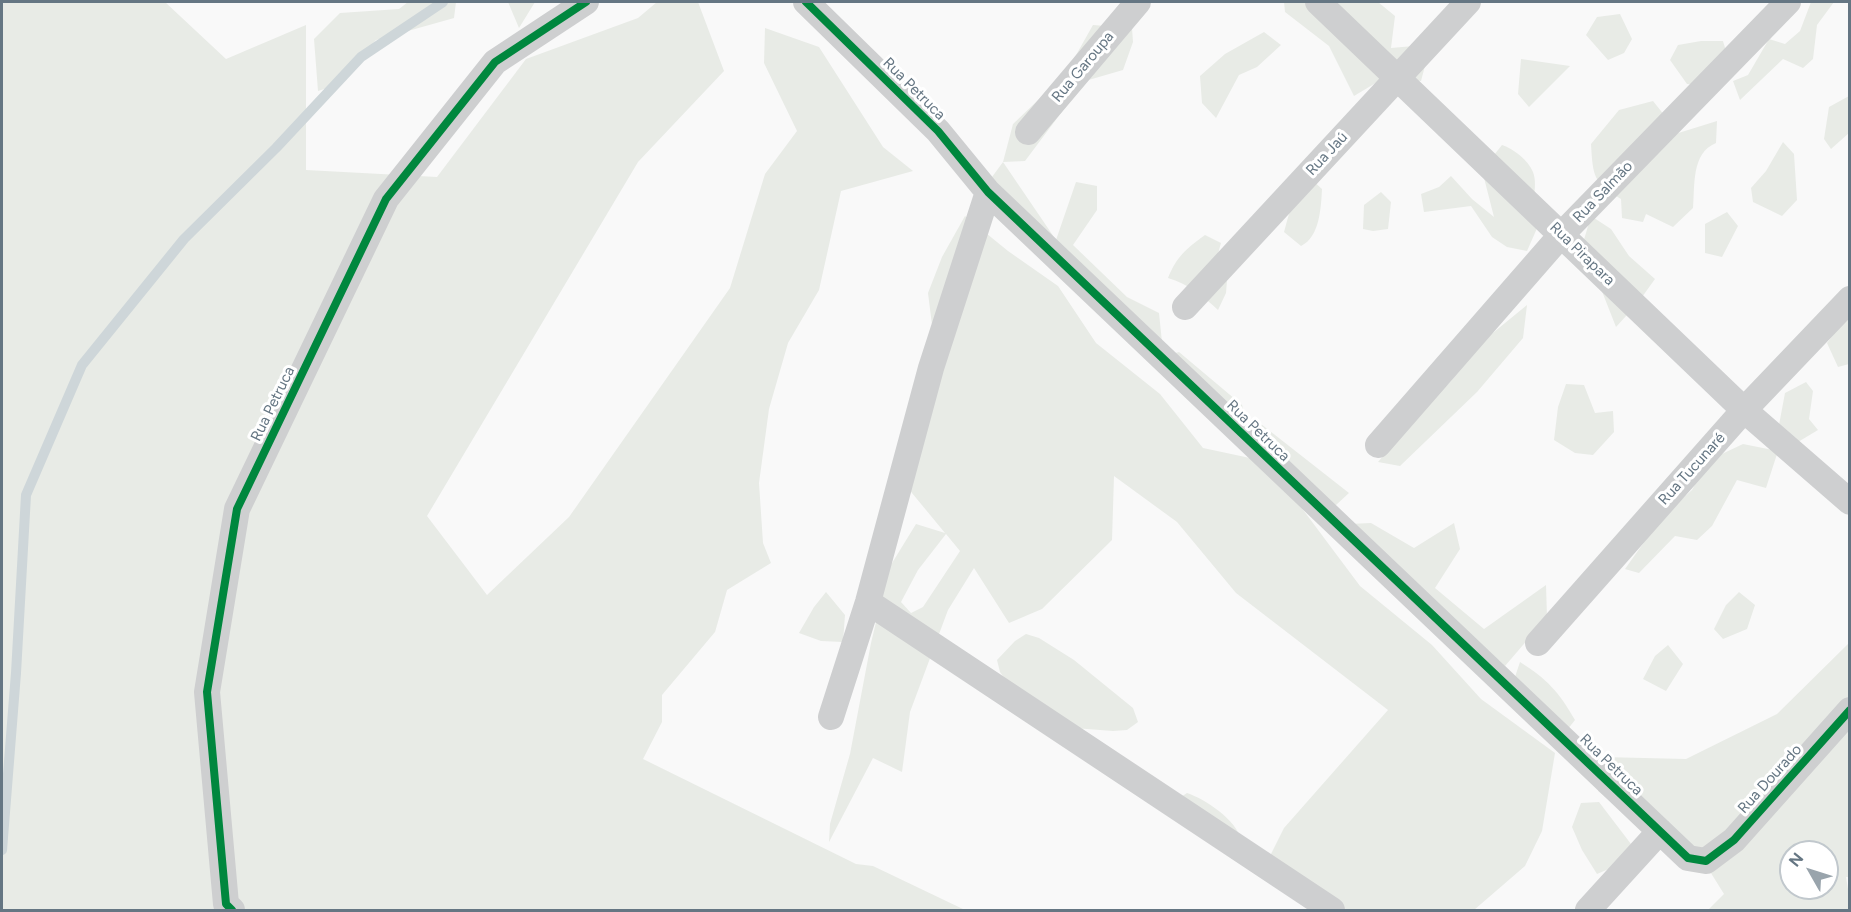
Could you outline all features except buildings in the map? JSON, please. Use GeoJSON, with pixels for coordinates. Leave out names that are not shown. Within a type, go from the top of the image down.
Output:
{"type":"FeatureCollection","features":[{"type":"Feature","properties":{"kind":"street","name":"Rua Petruca"},"geometry":{"type":"LineString","coordinates":[[232,910],[226,904],[207,692],[237,509],[386,200],[495,62],[586,2]]}},
{"type":"Feature","properties":{"kind":"street","name":"Rua Petruca"},"geometry":{"type":"LineString","coordinates":[[806,2],[938,132],[988,192],[1688,858],[1706,861]]}},
{"type":"Feature","properties":{"kind":"street","name":"Rua Garoupa"},"geometry":{"type":"LineString","coordinates":[[1028,132],[1138,2]]}},
{"type":"Feature","properties":{"kind":"street","name":"Rua Pirapara"},"geometry":{"type":"LineString","coordinates":[[1318,2],[1743,410],[1850,502]]}},
{"type":"Feature","properties":{"kind":"street","name":"Rua Jaú"},"geometry":{"type":"LineString","coordinates":[[1185,307],[1468,2]]}},
{"type":"Feature","properties":{"kind":"street","name":"Rua Salmão"},"geometry":{"type":"LineString","coordinates":[[1378,445],[1562,234],[1788,2]]}},
{"type":"Feature","properties":{"kind":"street"},"geometry":{"type":"LineString","coordinates":[[831,717],[868,602],[931,368],[988,192]]}},
{"type":"Feature","properties":{"kind":"street","name":"Rua Tucunaré"},"geometry":{"type":"LineString","coordinates":[[1538,643],[1743,410],[1850,299]]}},
{"type":"Feature","properties":{"kind":"street"},"geometry":{"type":"LineString","coordinates":[[868,602],[1332,910]]}},
{"type":"Feature","properties":{"kind":"street","name":"Rua Dourado"},"geometry":{"type":"LineString","coordinates":[[1706,861],[1734,840],[1850,710]]}},
{"type":"Feature","properties":{"kind":"street"},"geometry":{"type":"LineString","coordinates":[[1588,910],[1660,831]]}},
{"type":"Feature","properties":{"kind":"shaded area"},"geometry":{"type":"Polygon","coordinates":[[[2,2],[165,2],[226,59],[306,25],[306,170],[437,177],[526,59],[638,18],[657,2],[698,2],[724,71],[638,162],[427,516],[487,595],[569,517],[730,288],[765,174],[797,131],[764,63],[765,28],[819,47],[883,147],[913,171],[841,191],[819,290],[788,343],[769,409],[759,483],[763,543],[771,563],[727,590],[715,632],[662,695],[662,722],[643,759],[856,864],[873,866],[965,910],[2,910],[2,2]]]}},
{"type":"Feature","properties":{"kind":"shaded area"},"geometry":{"type":"Polygon","coordinates":[[[408,2],[456,2],[454,18],[376,40],[337,85],[318,91],[314,39],[340,13],[399,9],[408,2]]]}},
{"type":"Feature","properties":{"kind":"shaded area"},"geometry":{"type":"Polygon","coordinates":[[[508,2],[535,2],[519,28],[508,2]]]}},
{"type":"Feature","properties":{"kind":"shaded area"},"geometry":{"type":"Polygon","coordinates":[[[1284,2],[1378,2],[1395,16],[1391,48],[1425,45],[1426,62],[1421,81],[1384,78],[1354,96],[1329,46],[1285,12],[1284,2]]]}},
{"type":"Feature","properties":{"kind":"shaded area"},"geometry":{"type":"Polygon","coordinates":[[[1811,2],[1834,2],[1817,25],[1813,59],[1803,68],[1783,59],[1740,100],[1733,81],[1748,75],[1769,39],[1785,44],[1800,31],[1811,2]]]}},
{"type":"Feature","properties":{"kind":"shaded area"},"geometry":{"type":"Polygon","coordinates":[[[1620,14],[1632,39],[1624,53],[1608,60],[1586,35],[1597,17],[1620,14]]]}},
{"type":"Feature","properties":{"kind":"shaded area"},"geometry":{"type":"Polygon","coordinates":[[[1093,25],[1132,28],[1133,42],[1123,70],[1085,81],[1025,161],[1003,162],[1013,124],[1058,81],[1093,25]]]}},
{"type":"Feature","properties":{"kind":"shaded area"},"geometry":{"type":"Polygon","coordinates":[[[1264,32],[1281,45],[1257,67],[1239,75],[1216,118],[1202,103],[1200,76],[1225,54],[1264,32]]]}},
{"type":"Feature","properties":{"kind":"shaded area"},"geometry":{"type":"Polygon","coordinates":[[[1701,41],[1723,41],[1726,51],[1702,85],[1687,84],[1670,60],[1678,45],[1701,41]]]}},
{"type":"Feature","properties":{"kind":"shaded area"},"geometry":{"type":"Polygon","coordinates":[[[1521,59],[1570,66],[1529,107],[1518,94],[1521,59]]]}},
{"type":"Feature","properties":{"kind":"shaded area"},"geometry":{"type":"Polygon","coordinates":[[[1849,96],[1849,133],[1831,149],[1824,139],[1829,107],[1849,96]]]}},
{"type":"Feature","properties":{"kind":"shaded area"},"geometry":{"type":"Polygon","coordinates":[[[1653,101],[1665,116],[1672,135],[1717,121],[1716,143],[1702,154],[1698,162],[1693,208],[1673,227],[1646,214],[1643,222],[1622,218],[1621,199],[1600,183],[1594,171],[1591,144],[1619,110],[1653,101]]]}},
{"type":"Feature","properties":{"kind":"shaded area"},"geometry":{"type":"Polygon","coordinates":[[[1783,142],[1794,154],[1797,200],[1782,216],[1753,202],[1751,188],[1766,171],[1783,142]]]}},
{"type":"Feature","properties":{"kind":"shaded area"},"geometry":{"type":"Polygon","coordinates":[[[1502,145],[1524,159],[1535,178],[1535,200],[1542,217],[1527,251],[1507,247],[1492,237],[1471,206],[1424,212],[1421,194],[1439,187],[1451,176],[1472,199],[1494,217],[1482,170],[1502,145]]]}},
{"type":"Feature","properties":{"kind":"shaded area"},"geometry":{"type":"Polygon","coordinates":[[[1003,162],[1056,240],[1076,182],[1097,186],[1097,210],[1073,245],[1127,297],[1159,313],[1162,342],[1011,205],[992,177],[1003,162]]]}},
{"type":"Feature","properties":{"kind":"shaded area"},"geometry":{"type":"Polygon","coordinates":[[[1301,170],[1322,189],[1316,229],[1307,242],[1301,246],[1284,232],[1301,170]]]}},
{"type":"Feature","properties":{"kind":"shaded area"},"geometry":{"type":"Polygon","coordinates":[[[1381,192],[1391,202],[1388,229],[1373,231],[1363,229],[1364,205],[1381,192]]]}},
{"type":"Feature","properties":{"kind":"shaded area"},"geometry":{"type":"Polygon","coordinates":[[[1727,212],[1738,226],[1722,257],[1705,253],[1705,224],[1727,212]]]}},
{"type":"Feature","properties":{"kind":"shaded area"},"geometry":{"type":"Polygon","coordinates":[[[965,216],[1008,251],[1058,286],[1096,343],[1160,394],[1203,448],[1250,458],[1286,487],[1360,586],[1432,645],[1481,699],[1555,753],[1542,831],[1525,866],[1474,910],[1347,910],[1269,858],[1284,828],[1388,710],[1236,593],[1177,522],[1114,476],[1112,540],[1042,609],[1009,623],[974,568],[948,610],[910,712],[902,772],[873,758],[829,842],[830,824],[850,754],[871,643],[889,568],[916,524],[945,533],[907,487],[933,333],[928,293],[942,257],[965,216]],[[946,534],[918,570],[901,602],[911,613],[923,607],[960,551],[946,534]]]}},
{"type":"Feature","properties":{"kind":"shaded area"},"geometry":{"type":"Polygon","coordinates":[[[1591,216],[1611,229],[1629,256],[1655,279],[1616,327],[1583,243],[1591,216]]]}},
{"type":"Feature","properties":{"kind":"shaded area"},"geometry":{"type":"Polygon","coordinates":[[[1205,235],[1221,243],[1214,268],[1228,268],[1226,293],[1218,310],[1195,291],[1168,278],[1183,254],[1205,235]]]}},
{"type":"Feature","properties":{"kind":"shaded area"},"geometry":{"type":"Polygon","coordinates":[[[1527,305],[1523,338],[1477,392],[1400,466],[1378,462],[1412,421],[1451,381],[1472,350],[1527,305]]]}},
{"type":"Feature","properties":{"kind":"shaded area"},"geometry":{"type":"Polygon","coordinates":[[[1849,313],[1849,364],[1838,367],[1827,343],[1849,313]]]}},
{"type":"Feature","properties":{"kind":"shaded area"},"geometry":{"type":"Polygon","coordinates":[[[1179,352],[1242,405],[1249,431],[1261,424],[1349,493],[1336,505],[1318,501],[1164,356],[1179,352]]]}},
{"type":"Feature","properties":{"kind":"shaded area"},"geometry":{"type":"Polygon","coordinates":[[[1806,382],[1813,391],[1809,419],[1818,430],[1798,442],[1779,425],[1785,393],[1806,382]]]}},
{"type":"Feature","properties":{"kind":"shaded area"},"geometry":{"type":"Polygon","coordinates":[[[1566,384],[1584,385],[1595,413],[1613,411],[1614,432],[1593,455],[1575,453],[1554,440],[1558,407],[1566,384]]]}},
{"type":"Feature","properties":{"kind":"shaded area"},"geometry":{"type":"Polygon","coordinates":[[[1743,444],[1778,451],[1766,488],[1737,480],[1712,526],[1697,540],[1675,536],[1639,573],[1625,569],[1662,517],[1692,490],[1707,461],[1743,444]]]}},
{"type":"Feature","properties":{"kind":"shaded area"},"geometry":{"type":"Polygon","coordinates":[[[1371,523],[1414,548],[1454,523],[1460,549],[1435,588],[1484,629],[1546,585],[1547,617],[1505,666],[1349,524],[1371,523]]]}},
{"type":"Feature","properties":{"kind":"shaded area"},"geometry":{"type":"Polygon","coordinates":[[[826,592],[845,615],[843,642],[821,641],[799,633],[826,592]]]}},
{"type":"Feature","properties":{"kind":"shaded area"},"geometry":{"type":"Polygon","coordinates":[[[1739,592],[1755,605],[1747,629],[1723,639],[1714,629],[1726,605],[1739,592]]]}},
{"type":"Feature","properties":{"kind":"shaded area"},"geometry":{"type":"Polygon","coordinates":[[[1026,634],[1039,638],[1074,660],[1133,708],[1138,722],[1127,730],[1074,728],[1009,685],[1000,672],[997,660],[1015,641],[1026,634]]]}},
{"type":"Feature","properties":{"kind":"shaded area"},"geometry":{"type":"Polygon","coordinates":[[[1849,643],[1850,877],[1846,877],[1849,910],[1708,910],[1724,894],[1696,849],[1666,846],[1598,791],[1602,757],[1686,759],[1777,714],[1849,643]]]}},
{"type":"Feature","properties":{"kind":"shaded area"},"geometry":{"type":"Polygon","coordinates":[[[1668,645],[1683,664],[1666,691],[1643,679],[1655,656],[1668,645]]]}},
{"type":"Feature","properties":{"kind":"shaded area"},"geometry":{"type":"Polygon","coordinates":[[[1520,662],[1552,687],[1575,720],[1560,739],[1511,689],[1520,662]]]}},
{"type":"Feature","properties":{"kind":"shaded area"},"geometry":{"type":"Polygon","coordinates":[[[1187,793],[1211,805],[1233,825],[1241,840],[1239,860],[1227,855],[1181,797],[1187,793]]]}},
{"type":"Feature","properties":{"kind":"shaded area"},"geometry":{"type":"Polygon","coordinates":[[[1599,802],[1631,844],[1618,865],[1597,874],[1582,850],[1572,827],[1581,803],[1599,802]]]}},
{"type":"Feature","properties":{"kind":"waterway"},"geometry":{"type":"LineString","coordinates":[[2,850],[16,673],[26,495],[82,365],[184,239],[276,148],[361,57],[443,2]]}},
{"type":"Feature","properties":{"kind":"cycle path"},"geometry":{"type":"LineString","coordinates":[[232,910],[226,904],[207,692],[237,509],[386,199],[495,62],[586,2]]}},
{"type":"Feature","properties":{"kind":"cycle path"},"geometry":{"type":"LineString","coordinates":[[806,2],[938,131],[988,192],[1688,858],[1706,861],[1734,840],[1850,710]]}}]}
